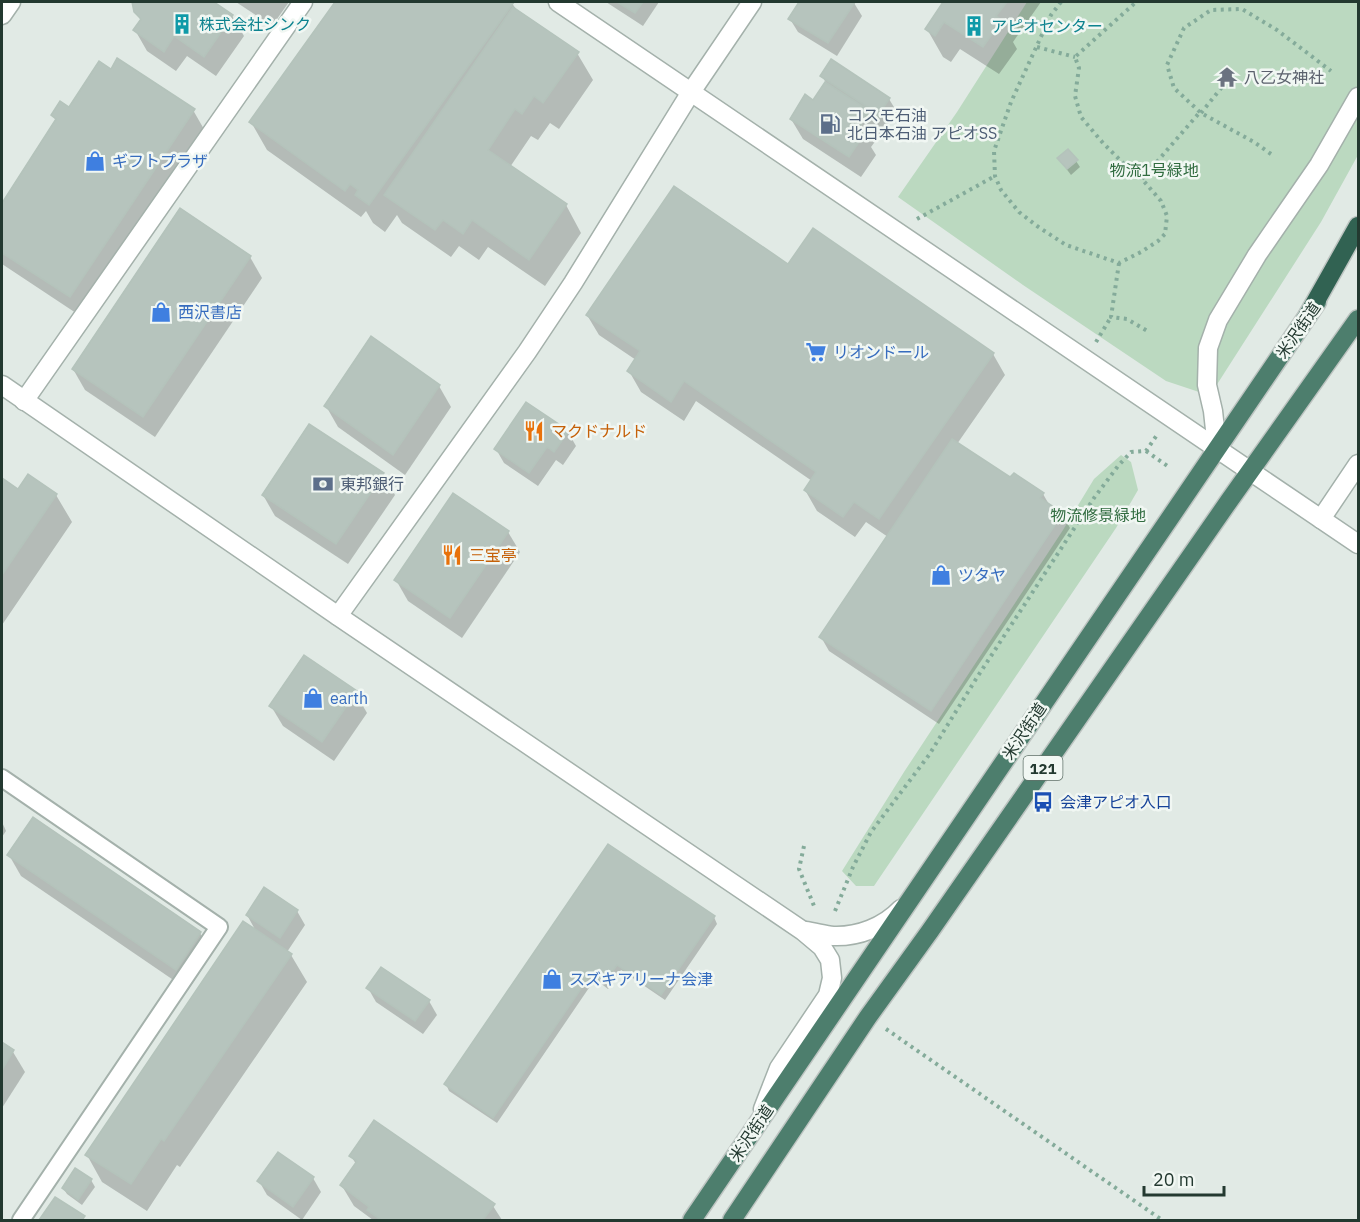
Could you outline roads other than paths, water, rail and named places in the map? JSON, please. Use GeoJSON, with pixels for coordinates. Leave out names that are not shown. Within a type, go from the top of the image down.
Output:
{"type":"FeatureCollection","features":[{"type":"Feature","properties":{"kind":"highway"},"geometry":{"type":"LineString","coordinates":[[1308,315],[1359,226]]}},
{"type":"Feature","properties":{"kind":"highway","name":"米沢街道"},"geometry":{"type":"LineString","coordinates":[[692,1221],[1217,448],[1359,244]]}},
{"type":"Feature","properties":{"kind":"highway","name":"米沢街道"},"geometry":{"type":"LineString","coordinates":[[732,1221],[868,1017],[1359,319]]}},
{"type":"Feature","properties":{"kind":"street"},"geometry":{"type":"LineString","coordinates":[[2,15],[11,2]]}},
{"type":"Feature","properties":{"kind":"street"},"geometry":{"type":"LineString","coordinates":[[24,401],[303,2]]}},
{"type":"Feature","properties":{"kind":"street"},"geometry":{"type":"LineString","coordinates":[[558,2],[1359,544]]}},
{"type":"Feature","properties":{"kind":"street"},"geometry":{"type":"LineString","coordinates":[[338,616],[527,352],[573,283],[691,92],[752,2]]}},
{"type":"Feature","properties":{"kind":"street"},"geometry":{"type":"LineString","coordinates":[[1217,448],[1214,411],[1207,385],[1208,348],[1218,320],[1257,255],[1319,165],[1359,97]]}},
{"type":"Feature","properties":{"kind":"street"},"geometry":{"type":"LineString","coordinates":[[2,386],[803,931],[822,947],[830,960],[832,978],[828,995],[779,1068],[758,1123]]}},
{"type":"Feature","properties":{"kind":"street"},"geometry":{"type":"LineString","coordinates":[[1321,519],[1359,464]]}},
{"type":"Feature","properties":{"kind":"street"},"geometry":{"type":"LineString","coordinates":[[803,931],[833,936],[855,934],[875,928],[893,918],[909,901]]}},
{"type":"Feature","properties":{"kind":"lane"},"geometry":{"type":"LineString","coordinates":[[2,778],[219,927],[21,1221]]}},
{"type":"Feature","properties":{"kind":"place","name":"株式会社シンク"},"geometry":{"type":"Point","coordinates":[182,24]}},
{"type":"Feature","properties":{"kind":"place","name":"アピオセンター"},"geometry":{"type":"Point","coordinates":[974,26]}},
{"type":"Feature","properties":{"kind":"place","name":"八乙女神社"},"geometry":{"type":"Point","coordinates":[1227,77]}},
{"type":"Feature","properties":{"kind":"place","name":"コスモ石油 北日本石油 アピオSS"},"geometry":{"type":"Point","coordinates":[830,124]}},
{"type":"Feature","properties":{"kind":"place","name":"ギフトプラザ"},"geometry":{"type":"Point","coordinates":[95,161]}},
{"type":"Feature","properties":{"kind":"place","name":"西沢書店"},"geometry":{"type":"Point","coordinates":[161,312]}},
{"type":"Feature","properties":{"kind":"place","name":"リオンドール"},"geometry":{"type":"Point","coordinates":[816,352]}},
{"type":"Feature","properties":{"kind":"place","name":"マクドナルド"},"geometry":{"type":"Point","coordinates":[534,431]}},
{"type":"Feature","properties":{"kind":"place","name":"東邦銀行"},"geometry":{"type":"Point","coordinates":[323,484]}},
{"type":"Feature","properties":{"kind":"place","name":"三宝亭"},"geometry":{"type":"Point","coordinates":[452,555]}},
{"type":"Feature","properties":{"kind":"place","name":"ツタヤ"},"geometry":{"type":"Point","coordinates":[941,575]}},
{"type":"Feature","properties":{"kind":"place","name":"earth"},"geometry":{"type":"Point","coordinates":[313,698]}},
{"type":"Feature","properties":{"kind":"place","name":"会津アピオ入口"},"geometry":{"type":"Point","coordinates":[1043,802]}},
{"type":"Feature","properties":{"kind":"place","name":"スズキアリーナ会津"},"geometry":{"type":"Point","coordinates":[552,979]}},
{"type":"Feature","properties":{"kind":"park label","name":"物流1号緑地"},"geometry":{"type":"Point","coordinates":[1154,170]}},
{"type":"Feature","properties":{"kind":"park label","name":"物流修景緑地"},"geometry":{"type":"Point","coordinates":[1098,515]}}]}
